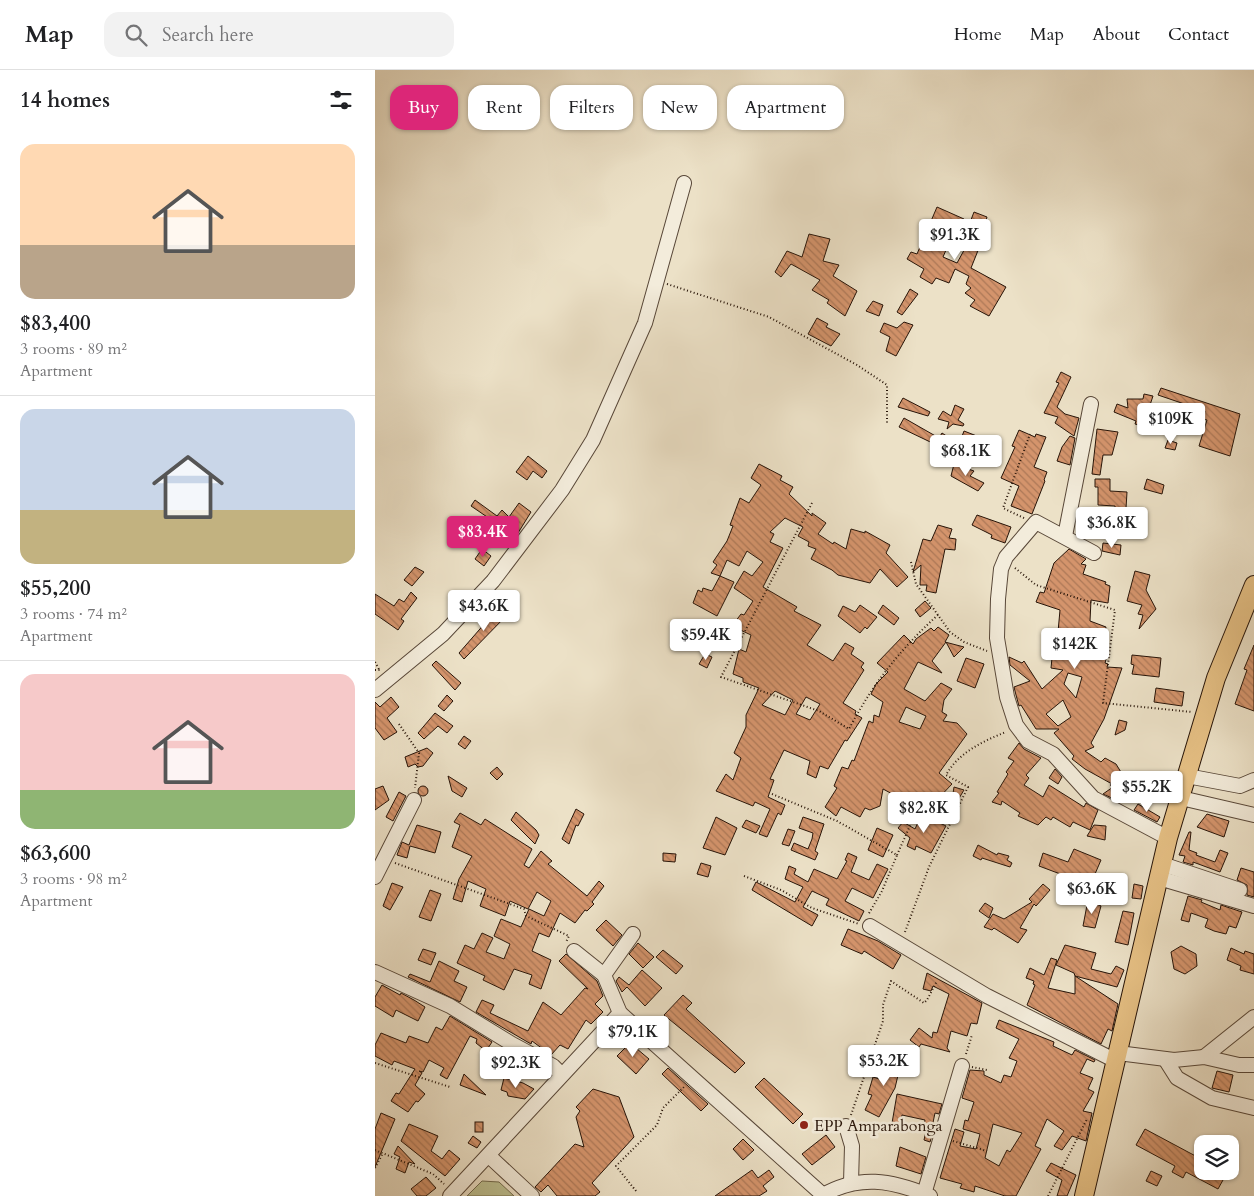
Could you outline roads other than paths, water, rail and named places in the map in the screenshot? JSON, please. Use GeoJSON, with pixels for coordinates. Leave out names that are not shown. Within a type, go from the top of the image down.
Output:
{"type":"FeatureCollection","features":[{"type":"Feature","properties":{"kind":"main road"},"geometry":{"type":"LineString","coordinates":[[1084,1196],[1168,838],[1216,678],[1254,585]]}},
{"type":"Feature","properties":{"kind":"street"},"geometry":{"type":"LineString","coordinates":[[375,690],[443,634],[493,581],[561,490],[593,440],[645,323],[684,183]]}},
{"type":"Feature","properties":{"kind":"street"},"geometry":{"type":"LineString","coordinates":[[1065,536],[1091,404]]}},
{"type":"Feature","properties":{"kind":"street"},"geometry":{"type":"LineString","coordinates":[[1093,553],[1065,536],[1035,523],[1005,560],[1001,569],[996,620],[1007,697],[1016,725],[1028,741],[1053,754],[1093,798],[1168,838]]}},
{"type":"Feature","properties":{"kind":"street"},"geometry":{"type":"LineString","coordinates":[[1187,776],[1240,786],[1254,780]]}},
{"type":"Feature","properties":{"kind":"street"},"geometry":{"type":"LineString","coordinates":[[1181,798],[1254,815]]}},
{"type":"Feature","properties":{"kind":"street"},"geometry":{"type":"LineString","coordinates":[[375,877],[414,800]]}},
{"type":"Feature","properties":{"kind":"street"},"geometry":{"type":"LineString","coordinates":[[1160,871],[1240,890]]}},
{"type":"Feature","properties":{"kind":"street"},"geometry":{"type":"LineString","coordinates":[[1160,871],[1254,906]]}},
{"type":"Feature","properties":{"kind":"street"},"geometry":{"type":"LineString","coordinates":[[870,926],[987,996],[1117,1057],[1165,1059],[1204,1057],[1239,1065],[1254,1065]]}},
{"type":"Feature","properties":{"kind":"street"},"geometry":{"type":"LineString","coordinates":[[604,976],[633,934]]}},
{"type":"Feature","properties":{"kind":"street"},"geometry":{"type":"LineString","coordinates":[[574,951],[604,976],[620,1013],[822,1195],[851,1183],[880,1181],[921,1194],[941,1137],[962,1066]]}},
{"type":"Feature","properties":{"kind":"street"},"geometry":{"type":"LineString","coordinates":[[375,972],[450,1006],[512,1044],[553,1066],[561,1074]]}},
{"type":"Feature","properties":{"kind":"street"},"geometry":{"type":"LineString","coordinates":[[452,1194],[489,1156],[561,1074],[620,1013]]}},
{"type":"Feature","properties":{"kind":"street"},"geometry":{"type":"LineString","coordinates":[[1204,1057],[1254,1018]]}},
{"type":"Feature","properties":{"kind":"street"},"geometry":{"type":"LineString","coordinates":[[1165,1059],[1177,1078],[1212,1098],[1254,1108]]}},
{"type":"Feature","properties":{"kind":"street"},"geometry":{"type":"LineString","coordinates":[[846,1126],[852,1146],[851,1183]]}},
{"type":"Feature","properties":{"kind":"street"},"geometry":{"type":"LineString","coordinates":[[489,1156],[532,1196]]}},
{"type":"Feature","properties":{"kind":"place","name":"EPP Amparabonga"},"geometry":{"type":"Point","coordinates":[804,1125]}}]}
